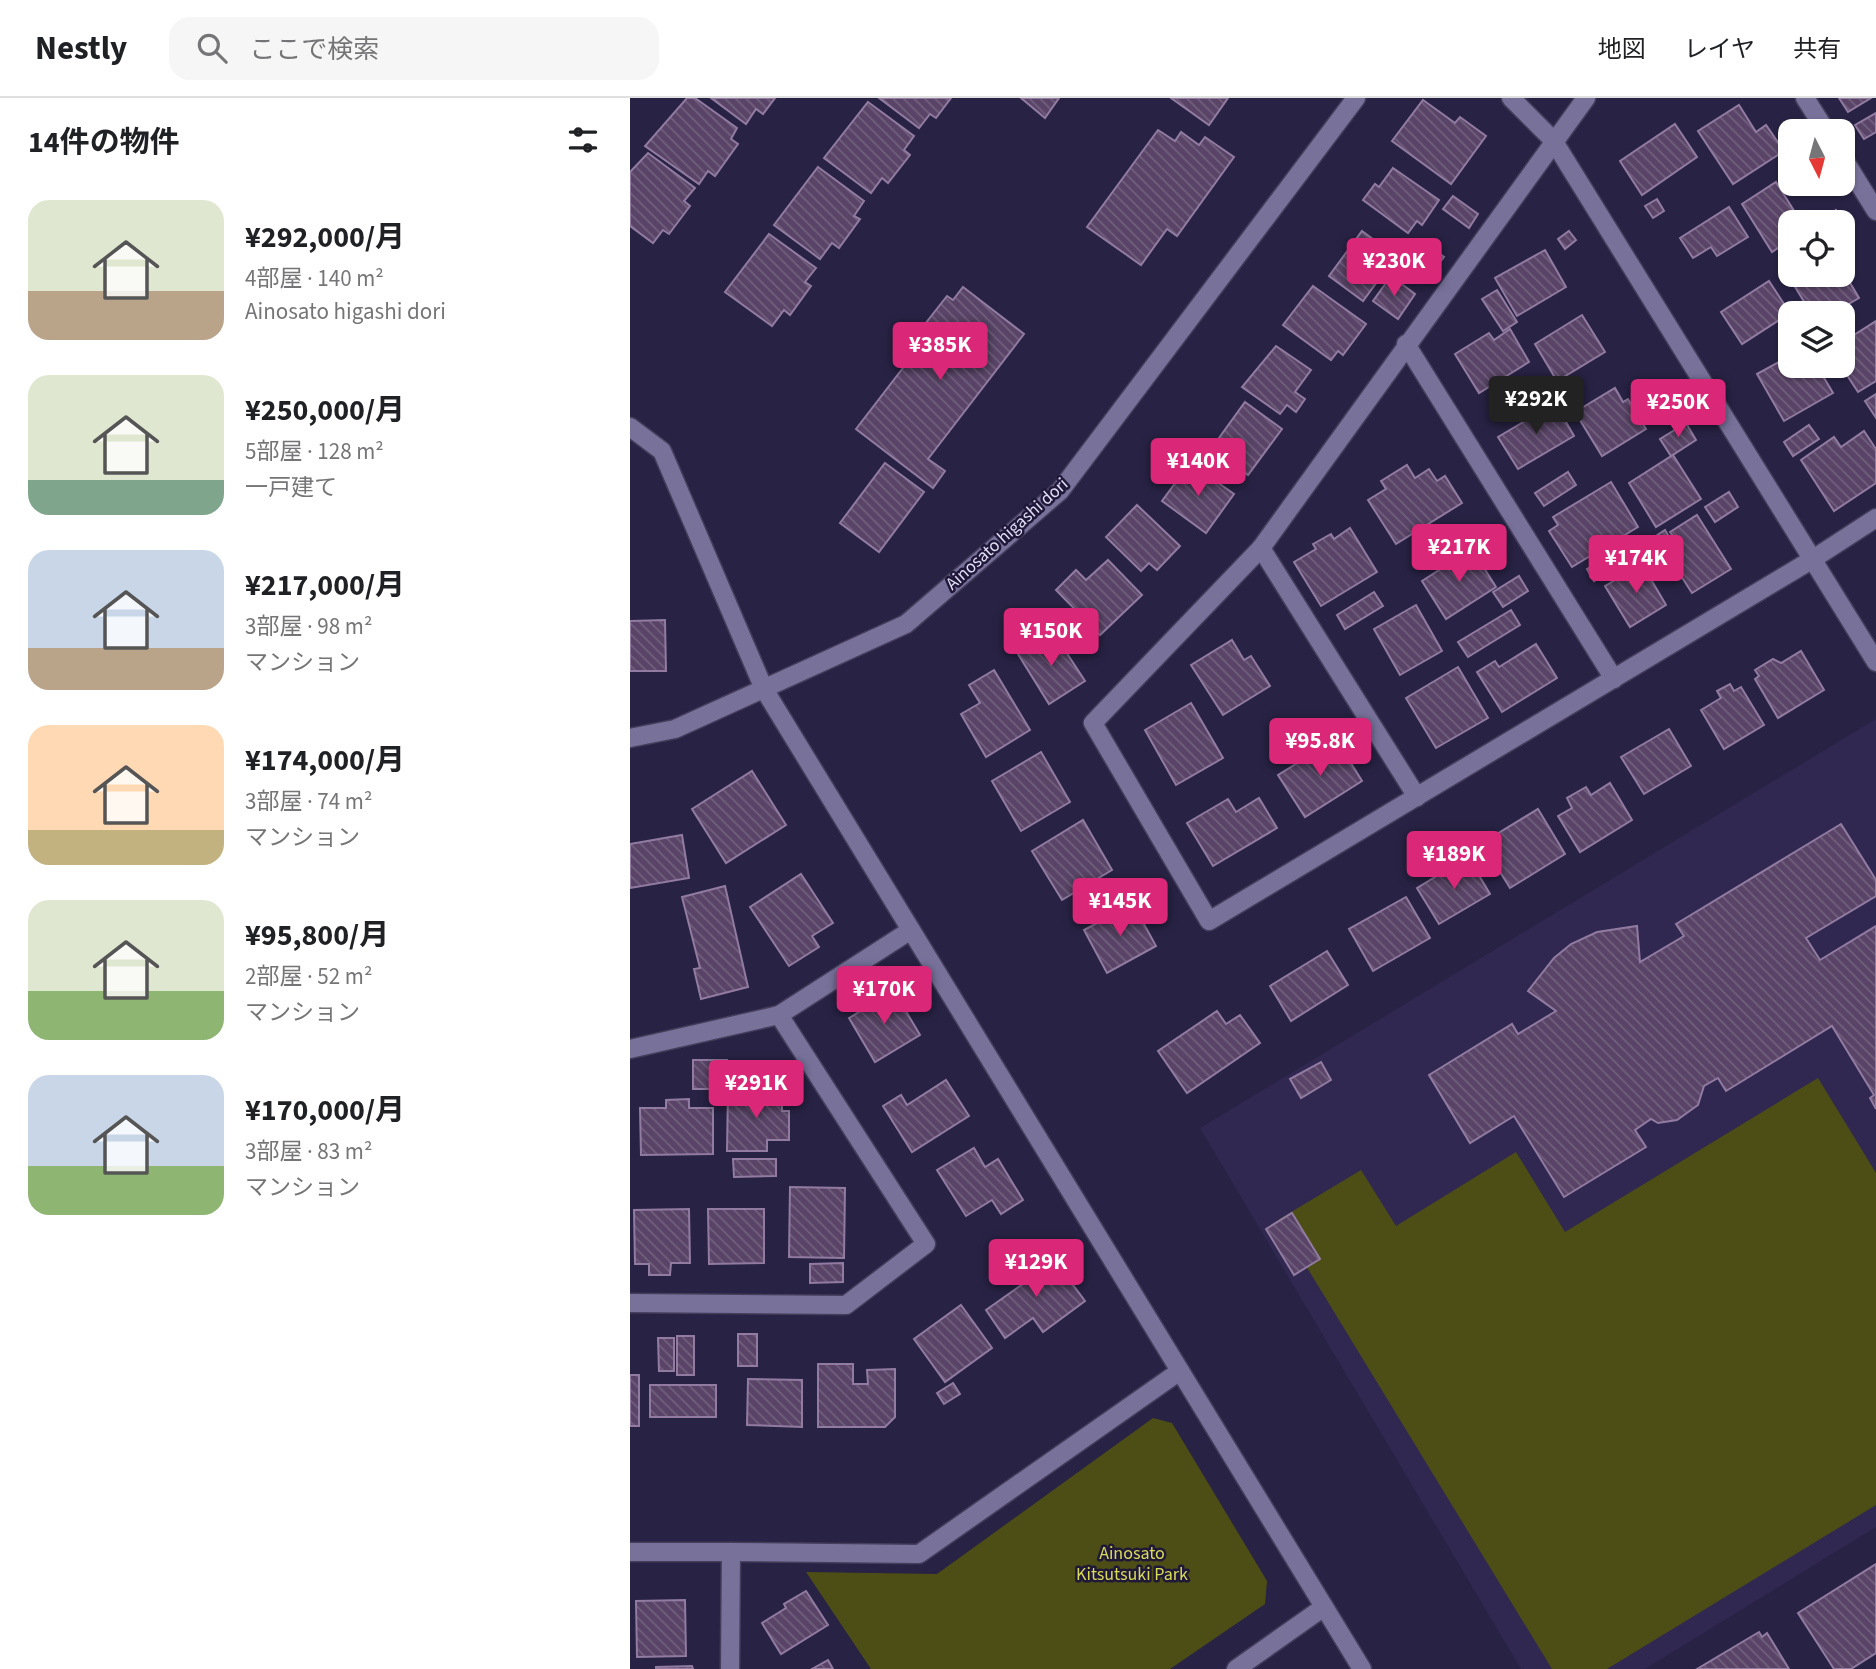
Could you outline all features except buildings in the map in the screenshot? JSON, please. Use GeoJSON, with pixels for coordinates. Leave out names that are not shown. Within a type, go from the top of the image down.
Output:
{"type":"FeatureCollection","features":[{"type":"Feature","properties":{"kind":"street","name":"Ainosato higashi dori"},"geometry":{"type":"LineString","coordinates":[[630,738],[675,729],[906,624],[1060,491],[1356,98]]}},
{"type":"Feature","properties":{"kind":"street"},"geometry":{"type":"LineString","coordinates":[[1511,98],[1553,140],[1876,662]]}},
{"type":"Feature","properties":{"kind":"street"},"geometry":{"type":"LineString","coordinates":[[1586,98],[1553,140],[1261,548],[1093,723],[1209,921],[1813,559],[1876,518]]}},
{"type":"Feature","properties":{"kind":"street"},"geometry":{"type":"LineString","coordinates":[[1805,98],[1818,119]]}},
{"type":"Feature","properties":{"kind":"street"},"geometry":{"type":"LineString","coordinates":[[1855,177],[1876,211]]}},
{"type":"Feature","properties":{"kind":"street"},"geometry":{"type":"LineString","coordinates":[[1406,344],[1614,679]]}},
{"type":"Feature","properties":{"kind":"street"},"geometry":{"type":"LineString","coordinates":[[630,427],[662,451],[764,689],[1362,1669]]}},
{"type":"Feature","properties":{"kind":"street"},"geometry":{"type":"LineString","coordinates":[[1261,548],[1417,797]]}},
{"type":"Feature","properties":{"kind":"street"},"geometry":{"type":"LineString","coordinates":[[630,1049],[779,1014],[911,930]]}},
{"type":"Feature","properties":{"kind":"street"},"geometry":{"type":"LineString","coordinates":[[630,1303],[846,1305],[926,1244],[779,1014]]}},
{"type":"Feature","properties":{"kind":"street"},"geometry":{"type":"LineString","coordinates":[[630,1552],[919,1554],[1180,1371]]}},
{"type":"Feature","properties":{"kind":"street"},"geometry":{"type":"LineString","coordinates":[[730,1669],[731,1552]]}},
{"type":"Feature","properties":{"kind":"street"},"geometry":{"type":"LineString","coordinates":[[1236,1669],[1324,1607]]}},
{"type":"Feature","properties":{"kind":"shaded area"},"geometry":{"type":"Polygon","coordinates":[[[1876,719],[1876,1527],[1645,1669],[1521,1669],[1200,1128],[1876,719]]]}},
{"type":"Feature","properties":{"kind":"green space"},"geometry":{"type":"Polygon","coordinates":[[[1818,1078],[1876,1173],[1876,1505],[1607,1669],[1552,1669],[1278,1220],[1361,1170],[1396,1226],[1516,1152],[1565,1232],[1818,1078]]]}},
{"type":"Feature","properties":{"kind":"green space","name":"Ainosato Kitsutsuki Park"},"geometry":{"type":"Polygon","coordinates":[[[1153,1418],[1172,1423],[1267,1581],[1265,1604],[1170,1669],[871,1669],[806,1572],[937,1574],[1153,1418]]]}}]}
